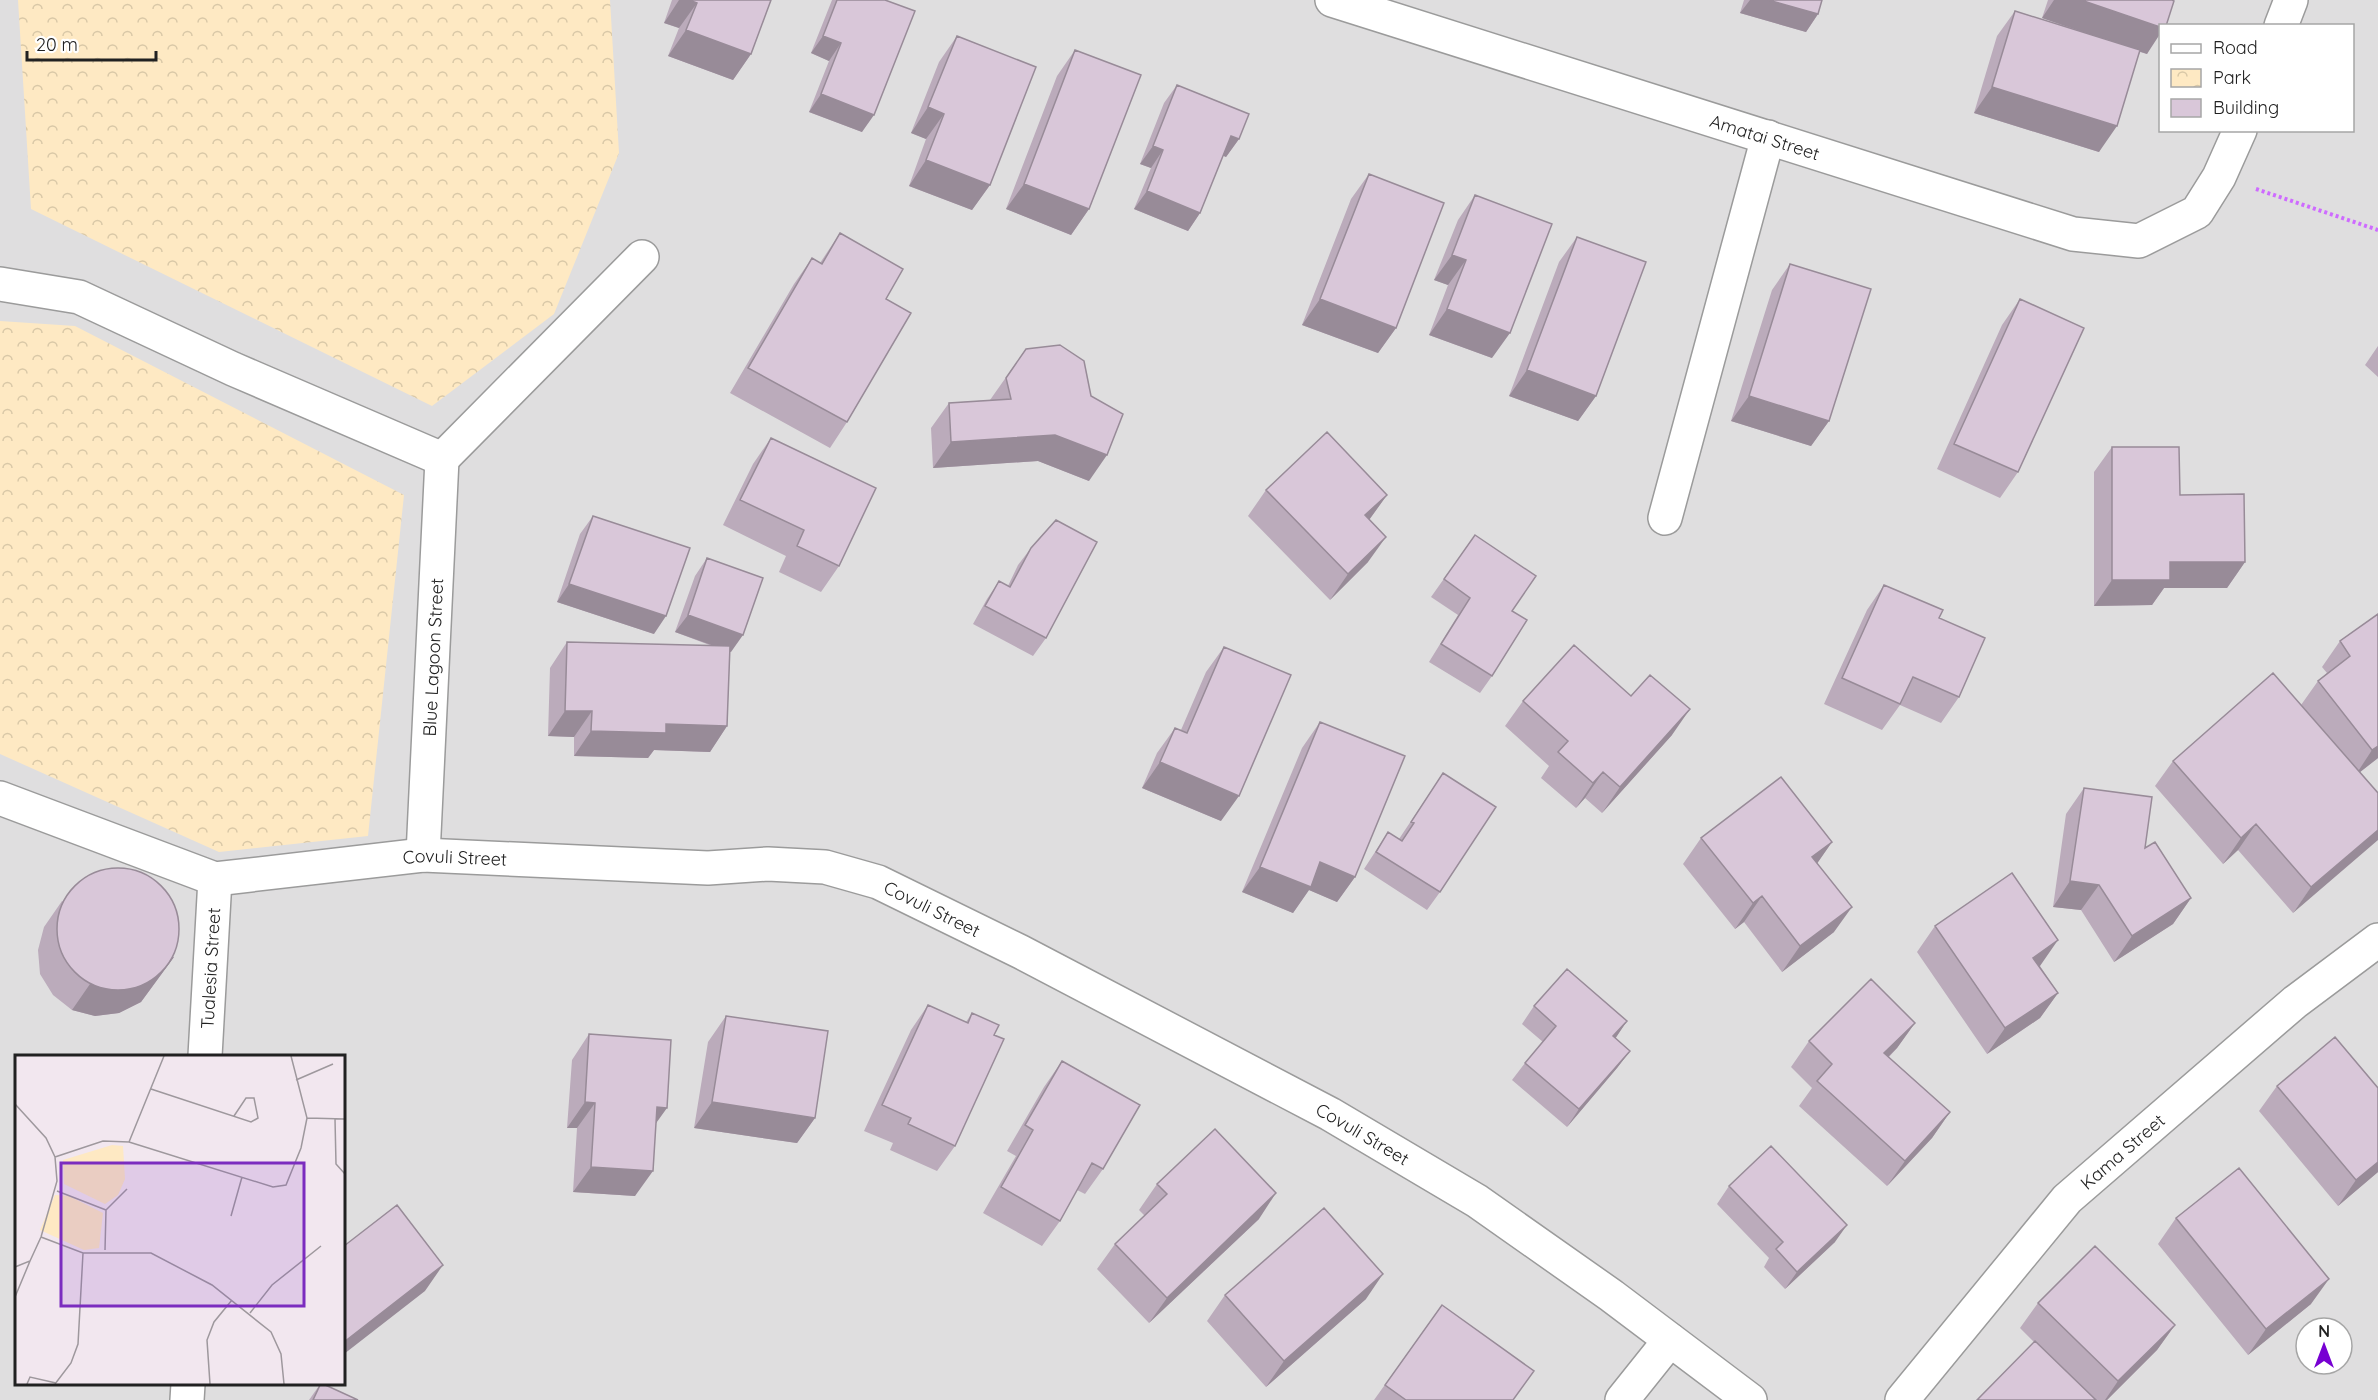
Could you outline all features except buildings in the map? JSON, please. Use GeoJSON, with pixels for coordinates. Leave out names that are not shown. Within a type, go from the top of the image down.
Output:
{"type":"FeatureCollection","features":[{"type":"Feature","properties":{"kind":"street","name":"Amatai Street"},"geometry":{"type":"LineString","coordinates":[[1332,0],[2073,234],[2139,241],[2197,212],[2219,177]]}},
{"type":"Feature","properties":{"kind":"street"},"geometry":{"type":"LineString","coordinates":[[2282,24],[2291,0]]}},
{"type":"Feature","properties":{"kind":"street"},"geometry":{"type":"LineString","coordinates":[[2219,177],[2239,132]]}},
{"type":"Feature","properties":{"kind":"street"},"geometry":{"type":"LineString","coordinates":[[1665,518],[1768,137]]}},
{"type":"Feature","properties":{"kind":"street"},"geometry":{"type":"LineString","coordinates":[[0,284],[80,297],[233,369],[442,459],[642,257]]}},
{"type":"Feature","properties":{"kind":"street","name":"Blue Lagoon Street"},"geometry":{"type":"LineString","coordinates":[[423,855],[442,459]]}},
{"type":"Feature","properties":{"kind":"street","name":"Covuli Street"},"geometry":{"type":"LineString","coordinates":[[0,798],[215,879],[423,855],[708,868],[768,864],[825,867],[878,882],[1021,952],[1330,1114],[1477,1201],[1612,1296],[1750,1400]]}},
{"type":"Feature","properties":{"kind":"street","name":"Tualesia Street"},"geometry":{"type":"LineString","coordinates":[[205,1055],[215,879]]}},
{"type":"Feature","properties":{"kind":"street","name":"Kama Street"},"geometry":{"type":"LineString","coordinates":[[1902,1400],[2067,1198],[2295,1002],[2378,940]]}},
{"type":"Feature","properties":{"kind":"street"},"geometry":{"type":"LineString","coordinates":[[1622,1400],[1670,1340]]}},
{"type":"Feature","properties":{"kind":"street"},"geometry":{"type":"LineString","coordinates":[[187,1400],[188,1385]]}},
{"type":"Feature","properties":{"kind":"path"},"geometry":{"type":"LineString","coordinates":[[2219,177],[2378,230]]}},
{"type":"Feature","properties":{"kind":"shaded area"},"geometry":{"type":"Polygon","coordinates":[[[0,0],[2378,0],[2378,1400],[0,1400],[0,0]]]}},
{"type":"Feature","properties":{"kind":"green space"},"geometry":{"type":"Polygon","coordinates":[[[18,0],[610,0],[619,153],[554,314],[432,406],[31,209],[18,0]]]}},
{"type":"Feature","properties":{"kind":"green space"},"geometry":{"type":"Polygon","coordinates":[[[0,321],[75,326],[404,495],[368,836],[219,852],[0,754],[0,321]]]}}]}
